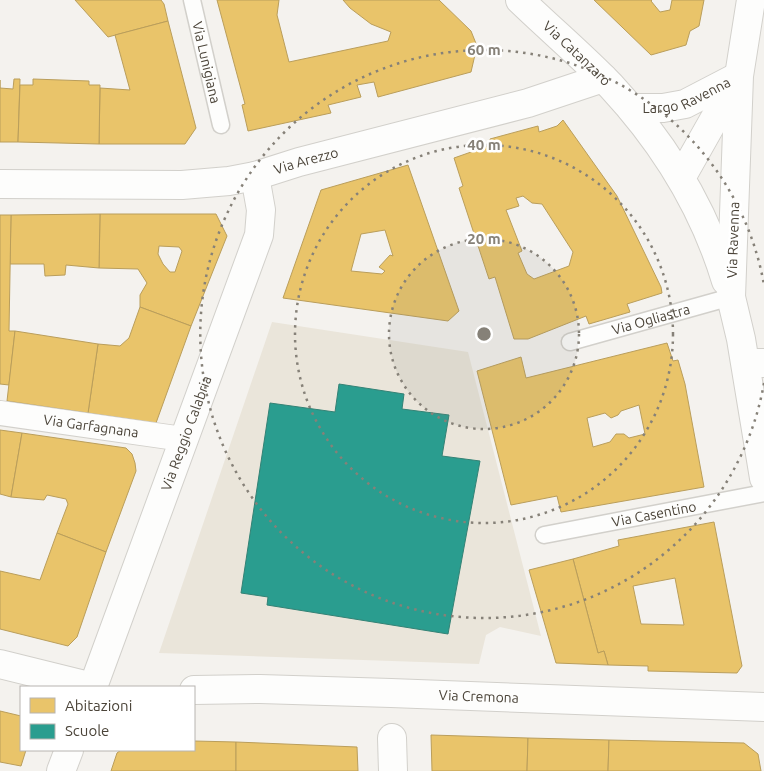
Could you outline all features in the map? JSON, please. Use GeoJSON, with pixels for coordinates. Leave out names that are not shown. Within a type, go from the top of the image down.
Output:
{"type":"FeatureCollection","features":[{"type":"Feature","properties":{"kind":"street","name":"Via Catanzaro"},"geometry":{"type":"LineString","coordinates":[[520,0],[603,78],[631,108]]}},
{"type":"Feature","properties":{"kind":"street","name":"Via Ravenna"},"geometry":{"type":"LineString","coordinates":[[751,0],[738,76],[731,297],[755,363],[764,478]]}},
{"type":"Feature","properties":{"kind":"street","name":"Largo Ravenna"},"geometry":{"type":"LineString","coordinates":[[631,108],[663,108],[685,104],[738,76]]}},
{"type":"Feature","properties":{"kind":"street","name":"Largo Ravenna"},"geometry":{"type":"LineString","coordinates":[[680,178],[738,76]]}},
{"type":"Feature","properties":{"kind":"street","name":"Via Arezzo"},"geometry":{"type":"LineString","coordinates":[[0,184],[197,184],[229,181],[255,176],[299,162],[528,102],[603,78]]}},
{"type":"Feature","properties":{"kind":"street","name":"Largo Ravenna"},"geometry":{"type":"LineString","coordinates":[[631,108],[657,142],[680,178],[709,235],[731,297]]}},
{"type":"Feature","properties":{"kind":"street","name":"Via Reggio Calabria"},"geometry":{"type":"LineString","coordinates":[[93,686],[259,235],[261,210],[255,176]]}},
{"type":"Feature","properties":{"kind":"street","name":"Via Garfagnana"},"geometry":{"type":"LineString","coordinates":[[0,413],[184,439]]}},
{"type":"Feature","properties":{"kind":"street"},"geometry":{"type":"LineString","coordinates":[[0,664],[89,686]]}},
{"type":"Feature","properties":{"kind":"street","name":"Via Cremona"},"geometry":{"type":"LineString","coordinates":[[195,690],[260,689],[764,707]]}},
{"type":"Feature","properties":{"kind":"street"},"geometry":{"type":"LineString","coordinates":[[392,738],[393,771]]}},
{"type":"Feature","properties":{"kind":"street"},"geometry":{"type":"LineString","coordinates":[[61,771],[69,751]]}},
{"type":"Feature","properties":{"kind":"lane","name":"Via Lunigiana"},"geometry":{"type":"LineString","coordinates":[[192,0],[221,125]]}},
{"type":"Feature","properties":{"kind":"lane","name":"Via Ogliastra"},"geometry":{"type":"LineString","coordinates":[[570,342],[731,297]]}},
{"type":"Feature","properties":{"kind":"lane","name":"Via Casentino"},"geometry":{"type":"LineString","coordinates":[[544,535],[764,493]]}},
{"type":"Feature","properties":{"kind":"shaded area"},"geometry":{"type":"Polygon","coordinates":[[[272,322],[468,352],[541,636],[500,627],[486,635],[479,664],[159,653],[272,322]]]}},
{"type":"Feature","properties":{"kind":"building: Abitazioni"},"geometry":{"type":"Polygon","coordinates":[[[75,0],[161,0],[164,4],[168,21],[108,37],[75,0]]]}},
{"type":"Feature","properties":{"kind":"building: Abitazioni"},"geometry":{"type":"Polygon","coordinates":[[[217,0],[279,0],[277,15],[289,62],[388,41],[391,32],[371,24],[350,8],[343,0],[439,0],[471,31],[477,46],[471,72],[378,97],[374,82],[357,85],[361,97],[328,105],[331,113],[248,131],[242,105],[245,104],[217,0]]]}},
{"type":"Feature","properties":{"kind":"building: Abitazioni"},"geometry":{"type":"Polygon","coordinates":[[[594,0],[652,0],[660,12],[670,10],[672,0],[704,0],[699,26],[690,31],[686,45],[651,55],[594,0]]]}},
{"type":"Feature","properties":{"kind":"building: Abitazioni"},"geometry":{"type":"Polygon","coordinates":[[[168,21],[196,128],[185,144],[99,144],[100,88],[130,90],[115,35],[168,21]]]}},
{"type":"Feature","properties":{"kind":"building: Abitazioni"},"geometry":{"type":"Polygon","coordinates":[[[14,79],[20,79],[18,142],[0,142],[0,88],[13,89],[14,79]]]}},
{"type":"Feature","properties":{"kind":"building: Abitazioni"},"geometry":{"type":"Polygon","coordinates":[[[33,79],[89,81],[89,85],[100,85],[99,144],[18,142],[20,85],[33,85],[33,79]]]}},
{"type":"Feature","properties":{"kind":"building: Abitazioni"},"geometry":{"type":"Polygon","coordinates":[[[563,120],[617,196],[661,287],[662,293],[627,304],[630,312],[589,324],[586,316],[528,339],[514,339],[495,277],[489,279],[459,188],[463,186],[454,158],[491,145],[490,139],[538,126],[539,132],[557,126],[563,120]],[[523,196],[516,198],[519,206],[506,210],[522,251],[518,253],[527,274],[534,279],[569,266],[573,252],[542,204],[532,203],[523,196]]]}},
{"type":"Feature","properties":{"kind":"building: Abitazioni"},"geometry":{"type":"Polygon","coordinates":[[[408,165],[459,311],[448,321],[283,298],[321,190],[408,165]],[[385,230],[361,234],[351,271],[382,274],[385,271],[379,267],[390,255],[393,256],[385,230]]]}},
{"type":"Feature","properties":{"kind":"building: Abitazioni"},"geometry":{"type":"Polygon","coordinates":[[[100,214],[216,214],[227,236],[191,326],[140,307],[140,295],[147,283],[138,269],[99,268],[100,214]],[[159,246],[158,254],[170,272],[175,272],[182,251],[179,247],[159,246]]]}},
{"type":"Feature","properties":{"kind":"building: Abitazioni"},"geometry":{"type":"Polygon","coordinates":[[[100,214],[99,268],[66,265],[65,275],[45,276],[44,264],[10,264],[11,215],[100,214]]]}},
{"type":"Feature","properties":{"kind":"building: Abitazioni"},"geometry":{"type":"Polygon","coordinates":[[[0,215],[11,215],[9,331],[15,331],[9,385],[0,384],[0,215]]]}},
{"type":"Feature","properties":{"kind":"building: Abitazioni"},"geometry":{"type":"Polygon","coordinates":[[[140,307],[191,326],[156,423],[88,413],[98,344],[120,346],[129,338],[140,307]]]}},
{"type":"Feature","properties":{"kind":"building: Abitazioni"},"geometry":{"type":"Polygon","coordinates":[[[15,331],[98,344],[88,413],[7,401],[15,331]]]}},
{"type":"Feature","properties":{"kind":"building: Abitazioni"},"geometry":{"type":"Polygon","coordinates":[[[667,343],[673,361],[678,360],[685,384],[704,487],[561,512],[557,496],[511,505],[477,371],[521,357],[526,378],[667,343]],[[639,405],[621,411],[618,415],[611,418],[605,413],[587,418],[593,447],[610,442],[616,434],[624,434],[629,438],[645,434],[639,405]]]}},
{"type":"Feature","properties":{"kind":"building: Abitazioni"},"geometry":{"type":"Polygon","coordinates":[[[0,430],[22,433],[11,497],[0,494],[0,430]]]}},
{"type":"Feature","properties":{"kind":"building: Abitazioni"},"geometry":{"type":"Polygon","coordinates":[[[22,433],[126,448],[132,454],[136,471],[106,552],[57,533],[68,504],[66,499],[47,495],[44,500],[11,497],[22,433]]]}},
{"type":"Feature","properties":{"kind":"building: Abitazioni"},"geometry":{"type":"Polygon","coordinates":[[[714,522],[742,666],[737,673],[648,671],[648,666],[608,665],[604,651],[598,653],[573,559],[619,546],[618,540],[714,522]],[[675,578],[633,586],[641,624],[684,625],[675,578]]]}},
{"type":"Feature","properties":{"kind":"building: Abitazioni"},"geometry":{"type":"Polygon","coordinates":[[[57,533],[106,552],[77,637],[68,646],[0,629],[0,571],[40,580],[57,533]]]}},
{"type":"Feature","properties":{"kind":"building: Abitazioni"},"geometry":{"type":"Polygon","coordinates":[[[573,559],[598,653],[604,651],[608,665],[556,663],[529,570],[573,559]]]}},
{"type":"Feature","properties":{"kind":"building: Abitazioni"},"geometry":{"type":"Polygon","coordinates":[[[0,711],[20,716],[20,751],[26,751],[21,766],[0,762],[0,711]]]}},
{"type":"Feature","properties":{"kind":"building: Abitazioni"},"geometry":{"type":"Polygon","coordinates":[[[431,735],[528,738],[527,771],[432,771],[431,735]]]}},
{"type":"Feature","properties":{"kind":"building: Abitazioni"},"geometry":{"type":"Polygon","coordinates":[[[528,738],[609,740],[608,771],[527,771],[528,738]]]}},
{"type":"Feature","properties":{"kind":"building: Abitazioni"},"geometry":{"type":"Polygon","coordinates":[[[609,740],[744,743],[758,754],[761,771],[608,771],[609,740]]]}},
{"type":"Feature","properties":{"kind":"building: Abitazioni"},"geometry":{"type":"Polygon","coordinates":[[[195,741],[236,742],[236,771],[111,771],[117,753],[120,751],[195,751],[195,741]]]}},
{"type":"Feature","properties":{"kind":"building: Abitazioni"},"geometry":{"type":"Polygon","coordinates":[[[236,742],[357,747],[358,771],[236,771],[236,742]]]}},
{"type":"Feature","properties":{"kind":"building: Scuole"},"geometry":{"type":"Polygon","coordinates":[[[339,384],[404,394],[402,409],[449,415],[442,456],[480,461],[448,634],[267,605],[268,597],[241,593],[270,403],[335,412],[339,384]]]}}]}
